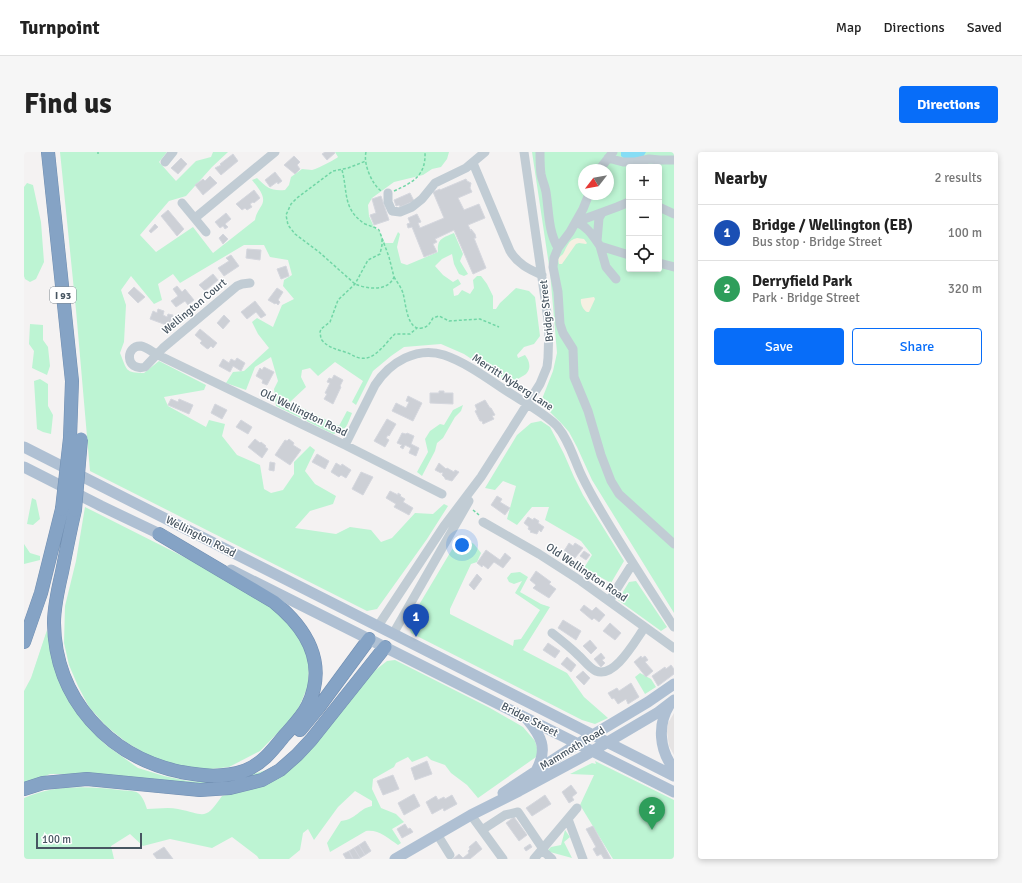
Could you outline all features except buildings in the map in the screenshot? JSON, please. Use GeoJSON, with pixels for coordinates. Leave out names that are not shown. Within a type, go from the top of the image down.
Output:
{"type":"FeatureCollection","features":[{"type":"Feature","properties":{"kind":"highway","name":"I 93"},"geometry":{"type":"LineString","coordinates":[[24,642],[68,510],[75,439],[72,381],[48,152]]}},
{"type":"Feature","properties":{"kind":"highway"},"geometry":{"type":"LineString","coordinates":[[68,510],[55,607],[54,624],[58,657],[73,695],[86,716],[97,728],[122,749],[136,757],[167,769],[199,776],[227,775],[252,767],[293,738],[319,708],[369,639]]}},
{"type":"Feature","properties":{"kind":"highway"},"geometry":{"type":"LineString","coordinates":[[159,534],[274,602],[292,617],[307,638],[312,652],[315,668],[313,689],[308,704],[299,719],[267,757]]}},
{"type":"Feature","properties":{"kind":"highway"},"geometry":{"type":"LineString","coordinates":[[24,789],[43,783],[87,779],[200,790],[230,788],[262,780],[280,770],[311,740],[384,647]]}},
{"type":"Feature","properties":{"kind":"main road","name":"Wellington Road"},"geometry":{"type":"LineString","coordinates":[[24,448],[378,626]]}},
{"type":"Feature","properties":{"kind":"main road","name":"Wellington Road"},"geometry":{"type":"LineString","coordinates":[[24,467],[369,639]]}},
{"type":"Feature","properties":{"kind":"main road","name":"Bridge Street"},"geometry":{"type":"LineString","coordinates":[[674,776],[378,626],[369,639],[524,715],[674,792]]}},
{"type":"Feature","properties":{"kind":"main road","name":"Bridge Street"},"geometry":{"type":"LineString","coordinates":[[384,647],[393,634]]}},
{"type":"Feature","properties":{"kind":"main road","name":"Mammoth Road"},"geometry":{"type":"LineString","coordinates":[[471,815],[537,769],[648,702],[674,684]]}},
{"type":"Feature","properties":{"kind":"main road","name":"Mammoth Road"},"geometry":{"type":"LineString","coordinates":[[395,859],[471,815],[519,791],[608,742],[672,702]]}},
{"type":"Feature","properties":{"kind":"main road"},"geometry":{"type":"LineString","coordinates":[[672,702],[664,714],[662,734],[664,751],[674,769]]}},
{"type":"Feature","properties":{"kind":"main road"},"geometry":{"type":"LineString","coordinates":[[524,715],[538,734],[542,746],[543,754],[537,769]]}},
{"type":"Feature","properties":{"kind":"main road"},"geometry":{"type":"LineString","coordinates":[[592,751],[593,735]]}},
{"type":"Feature","properties":{"kind":"street"},"geometry":{"type":"LineString","coordinates":[[164,162],[173,152]]}},
{"type":"Feature","properties":{"kind":"street"},"geometry":{"type":"LineString","coordinates":[[195,218],[275,152]]}},
{"type":"Feature","properties":{"kind":"street"},"geometry":{"type":"LineString","coordinates":[[388,193],[390,208],[395,212],[400,212],[417,204],[435,183],[461,171],[485,152]]}},
{"type":"Feature","properties":{"kind":"street","name":"Bridge Street"},"geometry":{"type":"LineString","coordinates":[[393,634],[481,477],[543,376],[548,358],[549,327],[524,152]]}},
{"type":"Feature","properties":{"kind":"street"},"geometry":{"type":"LineString","coordinates":[[540,152],[541,174],[546,192],[546,202],[553,240],[558,248]]}},
{"type":"Feature","properties":{"kind":"street"},"geometry":{"type":"LineString","coordinates":[[604,164],[611,155],[623,162],[636,162],[650,155],[660,160],[674,160]]}},
{"type":"Feature","properties":{"kind":"street"},"geometry":{"type":"LineString","coordinates":[[473,163],[510,251],[524,267],[542,275]]}},
{"type":"Feature","properties":{"kind":"street"},"geometry":{"type":"LineString","coordinates":[[587,200],[576,222],[558,248],[554,258],[553,267],[558,292],[560,324],[563,333],[573,349],[574,377],[588,410],[601,455],[611,481],[619,494],[674,544]]}},
{"type":"Feature","properties":{"kind":"street"},"geometry":{"type":"LineString","coordinates":[[182,203],[206,232]]}},
{"type":"Feature","properties":{"kind":"street"},"geometry":{"type":"LineString","coordinates":[[576,222],[626,203]]}},
{"type":"Feature","properties":{"kind":"street"},"geometry":{"type":"LineString","coordinates":[[662,208],[674,214]]}},
{"type":"Feature","properties":{"kind":"street"},"geometry":{"type":"LineString","coordinates":[[598,243],[599,218],[602,212]]}},
{"type":"Feature","properties":{"kind":"street"},"geometry":{"type":"LineString","coordinates":[[576,222],[582,224],[598,243],[606,267],[616,279]]}},
{"type":"Feature","properties":{"kind":"street"},"geometry":{"type":"LineString","coordinates":[[598,243],[626,254]]}},
{"type":"Feature","properties":{"kind":"street"},"geometry":{"type":"LineString","coordinates":[[662,263],[674,267]]}},
{"type":"Feature","properties":{"kind":"street","name":"Wellington Court"},"geometry":{"type":"LineString","coordinates":[[156,354],[237,286],[250,283]]}},
{"type":"Feature","properties":{"kind":"street","name":"Merritt Nyberg Lane"},"geometry":{"type":"LineString","coordinates":[[345,445],[379,378],[390,366],[412,355],[420,353],[436,353],[452,358],[526,404],[556,426],[565,438],[586,484],[632,563],[674,627]]}},
{"type":"Feature","properties":{"kind":"street","name":"Old Wellington Road"},"geometry":{"type":"LineString","coordinates":[[156,354],[345,445],[442,494]]}},
{"type":"Feature","properties":{"kind":"street","name":"Bridge Street"},"geometry":{"type":"LineString","coordinates":[[378,626],[444,526],[481,477]]}},
{"type":"Feature","properties":{"kind":"street","name":"Old Wellington Road"},"geometry":{"type":"LineString","coordinates":[[483,522],[539,554],[581,581],[674,648]]}},
{"type":"Feature","properties":{"kind":"street"},"geometry":{"type":"LineString","coordinates":[[609,601],[632,563]]}},
{"type":"Feature","properties":{"kind":"street"},"geometry":{"type":"LineString","coordinates":[[552,633],[566,643],[590,667],[601,672],[612,670],[618,664],[645,627]]}},
{"type":"Feature","properties":{"kind":"street"},"geometry":{"type":"LineString","coordinates":[[534,859],[577,808]]}},
{"type":"Feature","properties":{"kind":"street"},"geometry":{"type":"LineString","coordinates":[[482,830],[505,815],[518,812],[542,849],[552,859]]}},
{"type":"Feature","properties":{"kind":"street"},"geometry":{"type":"LineString","coordinates":[[471,815],[503,859]]}},
{"type":"Feature","properties":{"kind":"street"},"geometry":{"type":"LineString","coordinates":[[568,819],[582,859]]}},
{"type":"Feature","properties":{"kind":"street"},"geometry":{"type":"LineString","coordinates":[[438,834],[450,855]]}},
{"type":"Feature","properties":{"kind":"path"},"geometry":{"type":"LineString","coordinates":[[366,152],[366,161],[376,187],[383,192],[388,193],[407,185],[419,176],[425,163],[425,152]]}},
{"type":"Feature","properties":{"kind":"path"},"geometry":{"type":"LineString","coordinates":[[366,161],[342,170],[333,171],[297,198],[288,210],[286,220],[295,234],[319,252],[355,284],[369,288],[382,287],[390,283],[394,277]]}},
{"type":"Feature","properties":{"kind":"path"},"geometry":{"type":"LineString","coordinates":[[342,170],[345,193],[351,209],[365,224],[380,230],[394,277],[402,293],[409,319],[417,328]]}},
{"type":"Feature","properties":{"kind":"path"},"geometry":{"type":"LineString","coordinates":[[382,237],[380,254],[368,260],[355,284],[338,300],[330,322],[321,329],[321,339],[324,343],[330,347],[348,352],[356,358],[366,358],[378,352],[395,334],[410,334],[417,328],[426,327],[433,318],[438,316],[449,321],[480,319],[499,328]]}},
{"type":"Feature","properties":{"kind":"path"},"geometry":{"type":"LineString","coordinates":[[471,510],[481,516],[483,522]]}},
{"type":"Feature","properties":{"kind":"shaded area"},"geometry":{"type":"Polygon","coordinates":[[[674,713],[674,755],[669,746],[667,732],[668,723],[674,713]]]}},
{"type":"Feature","properties":{"kind":"green space"},"geometry":{"type":"Polygon","coordinates":[[[60,152],[167,152],[159,162],[176,181],[196,161],[211,157],[213,152],[228,152],[212,167],[186,196],[169,201],[140,235],[156,252],[193,227],[213,253],[255,220],[262,204],[263,197],[252,180],[257,178],[270,188],[285,190],[289,185],[291,177],[302,169],[312,170],[333,160],[338,157],[335,152],[449,152],[447,159],[441,167],[432,169],[423,175],[394,182],[372,198],[368,205],[369,216],[374,227],[380,232],[385,243],[393,243],[398,232],[400,234],[397,247],[401,263],[407,265],[438,252],[440,241],[454,233],[463,254],[460,261],[468,274],[464,276],[459,274],[454,264],[452,254],[442,259],[435,266],[443,275],[453,282],[458,279],[461,284],[453,289],[454,296],[458,295],[462,290],[470,294],[474,288],[473,280],[477,276],[481,276],[493,296],[493,309],[496,309],[500,303],[516,288],[529,291],[535,297],[540,336],[534,344],[524,347],[517,355],[518,358],[525,355],[529,362],[529,369],[526,374],[519,378],[511,386],[502,380],[500,372],[495,368],[488,370],[464,354],[441,344],[404,347],[391,356],[373,371],[356,405],[352,402],[363,381],[335,362],[318,376],[310,368],[302,370],[301,377],[306,387],[290,402],[339,426],[347,411],[352,413],[344,429],[333,434],[276,406],[274,389],[278,381],[271,357],[255,367],[246,390],[226,383],[233,372],[244,371],[269,348],[258,334],[252,322],[257,318],[273,327],[282,305],[294,299],[283,286],[284,280],[292,275],[288,260],[270,257],[264,245],[244,245],[180,283],[173,274],[158,284],[162,300],[154,304],[131,276],[121,290],[126,305],[124,342],[120,353],[126,367],[133,372],[144,373],[159,361],[206,385],[204,390],[164,397],[168,406],[206,427],[209,420],[225,424],[222,436],[237,455],[260,465],[264,489],[271,493],[283,490],[294,474],[294,462],[310,446],[315,450],[305,471],[315,484],[336,496],[333,504],[310,511],[295,528],[336,534],[350,527],[371,530],[381,542],[392,538],[415,513],[433,514],[444,504],[448,506],[427,539],[377,609],[367,611],[90,471],[60,152]]]}},
{"type":"Feature","properties":{"kind":"green space"},"geometry":{"type":"Polygon","coordinates":[[[532,152],[674,152],[674,613],[592,480],[569,432],[545,407],[542,399],[553,371],[557,353],[550,272],[532,152]]]}},
{"type":"Feature","properties":{"kind":"green space"},"geometry":{"type":"Polygon","coordinates":[[[27,183],[33,185],[41,222],[44,262],[36,279],[30,282],[25,279],[24,276],[24,187],[27,183]]]}},
{"type":"Feature","properties":{"kind":"green space"},"geometry":{"type":"Polygon","coordinates":[[[30,324],[43,325],[43,340],[48,347],[50,366],[47,375],[32,368],[34,351],[29,344],[30,324]]]}},
{"type":"Feature","properties":{"kind":"green space"},"geometry":{"type":"Polygon","coordinates":[[[40,379],[48,384],[48,406],[53,415],[51,434],[37,429],[34,381],[40,379]]]}},
{"type":"Feature","properties":{"kind":"green space"},"geometry":{"type":"Polygon","coordinates":[[[463,405],[461,411],[455,417],[443,438],[437,443],[435,451],[422,476],[417,472],[428,452],[425,439],[430,431],[440,424],[444,425],[453,410],[463,405]]]}},
{"type":"Feature","properties":{"kind":"green space"},"geometry":{"type":"Polygon","coordinates":[[[541,421],[550,427],[583,495],[624,561],[611,583],[584,568],[592,555],[581,541],[545,520],[549,507],[532,507],[517,525],[507,519],[516,486],[503,481],[495,490],[485,488],[517,435],[531,423],[541,421]]]}},
{"type":"Feature","properties":{"kind":"green space"},"geometry":{"type":"Polygon","coordinates":[[[32,498],[36,500],[40,519],[33,525],[27,524],[32,498]]]}},
{"type":"Feature","properties":{"kind":"green space"},"geometry":{"type":"Polygon","coordinates":[[[85,507],[198,564],[276,611],[296,630],[305,646],[309,662],[308,686],[296,714],[260,751],[229,767],[202,770],[159,762],[126,742],[106,726],[89,707],[69,665],[64,643],[65,606],[76,561],[85,507]]]}},
{"type":"Feature","properties":{"kind":"green space"},"geometry":{"type":"Polygon","coordinates":[[[460,536],[474,544],[481,553],[477,562],[471,564],[450,609],[450,614],[513,646],[514,640],[521,639],[540,610],[515,593],[522,581],[514,584],[509,582],[507,578],[511,573],[520,572],[528,577],[520,592],[541,604],[550,607],[523,650],[567,673],[584,697],[608,718],[595,724],[582,720],[411,633],[409,627],[410,620],[460,536]]]}},
{"type":"Feature","properties":{"kind":"green space"},"geometry":{"type":"Polygon","coordinates":[[[24,544],[30,553],[40,556],[40,560],[24,564],[24,544]]]}},
{"type":"Feature","properties":{"kind":"green space"},"geometry":{"type":"Polygon","coordinates":[[[636,581],[667,627],[661,631],[618,600],[629,582],[636,581]]]}},
{"type":"Feature","properties":{"kind":"green space"},"geometry":{"type":"Polygon","coordinates":[[[47,630],[52,657],[74,708],[83,721],[106,745],[138,768],[164,776],[188,781],[208,782],[237,779],[270,769],[248,781],[218,787],[96,774],[50,774],[24,785],[24,691],[31,678],[47,630]]]}},
{"type":"Feature","properties":{"kind":"green space"},"geometry":{"type":"Polygon","coordinates":[[[395,660],[490,708],[523,727],[535,741],[538,751],[536,757],[478,798],[467,785],[451,773],[445,765],[431,760],[427,756],[412,762],[408,757],[396,763],[394,767],[373,779],[372,789],[381,808],[396,814],[404,822],[392,829],[401,843],[398,845],[375,831],[366,831],[330,852],[327,843],[341,821],[351,818],[367,807],[372,806],[372,801],[355,791],[338,807],[314,840],[308,829],[303,833],[300,850],[289,859],[259,859],[232,837],[212,848],[170,839],[143,846],[130,834],[111,846],[114,859],[24,859],[24,798],[47,791],[83,787],[132,791],[136,792],[143,798],[147,809],[170,808],[199,814],[207,813],[222,796],[246,791],[263,785],[373,672],[387,661],[395,660]]]}},
{"type":"Feature","properties":{"kind":"green space"},"geometry":{"type":"Polygon","coordinates":[[[640,673],[651,679],[656,687],[645,694],[635,677],[640,673]]]}},
{"type":"Feature","properties":{"kind":"green space"},"geometry":{"type":"Polygon","coordinates":[[[595,761],[674,800],[674,859],[613,859],[580,805],[594,775],[570,774],[592,763],[596,764],[595,761]]]}},
{"type":"Feature","properties":{"kind":"green space"},"geometry":{"type":"Polygon","coordinates":[[[565,830],[570,837],[564,842],[572,858],[550,852],[548,850],[551,847],[561,845],[565,830]]]}},
{"type":"Feature","properties":{"kind":"sand"},"geometry":{"type":"Polygon","coordinates":[[[577,238],[584,239],[587,243],[576,244],[562,264],[559,264],[558,259],[563,254],[568,244],[577,238]]]}},
{"type":"Feature","properties":{"kind":"sand"},"geometry":{"type":"Polygon","coordinates":[[[594,297],[595,299],[589,312],[587,312],[582,306],[581,299],[594,297]]]}},
{"type":"Feature","properties":{"kind":"water"},"geometry":{"type":"Polygon","coordinates":[[[621,152],[646,152],[643,157],[625,159],[621,156],[621,152]]]}},
{"type":"Feature","properties":{"kind":"place","name":"Bridge / Wellington (EB)"},"geometry":{"type":"Point","coordinates":[416,637]}},
{"type":"Feature","properties":{"kind":"place","name":"Derryfield Park"},"geometry":{"type":"Point","coordinates":[652,830]}}]}
